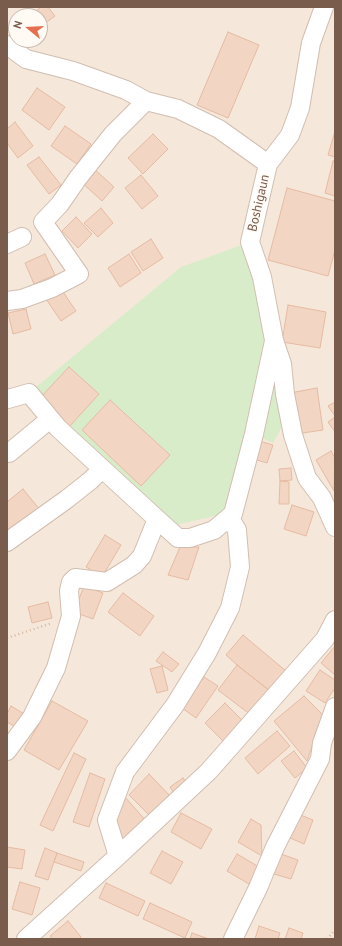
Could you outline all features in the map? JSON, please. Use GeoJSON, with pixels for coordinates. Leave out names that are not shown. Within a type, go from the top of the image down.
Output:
{"type":"FeatureCollection","features":[{"type":"Feature","properties":{"kind":"street"},"geometry":{"type":"LineString","coordinates":[[268,164],[290,135],[300,108],[311,43],[324,7]]}},
{"type":"Feature","properties":{"kind":"street","name":"Boshigaun"},"geometry":{"type":"LineString","coordinates":[[7,44],[26,59],[73,71],[126,90],[146,101],[178,109],[219,129],[268,164],[250,242],[262,277],[274,340],[282,364],[285,394],[293,435],[307,478],[322,498],[335,527]]}},
{"type":"Feature","properties":{"kind":"street"},"geometry":{"type":"LineString","coordinates":[[7,302],[52,288],[79,274],[43,222],[60,204],[78,178],[113,134],[146,101]]}},
{"type":"Feature","properties":{"kind":"street"},"geometry":{"type":"LineString","coordinates":[[7,398],[29,393],[58,428],[178,538],[190,538],[214,530],[233,514],[254,434],[274,340]]}},
{"type":"Feature","properties":{"kind":"street"},"geometry":{"type":"LineString","coordinates":[[9,453],[50,419]]}},
{"type":"Feature","properties":{"kind":"street"},"geometry":{"type":"LineString","coordinates":[[7,542],[92,480],[102,468]]}},
{"type":"Feature","properties":{"kind":"street"},"geometry":{"type":"LineString","coordinates":[[118,856],[106,820],[125,772],[175,705],[208,653],[230,608],[240,567],[237,530],[230,517]]}},
{"type":"Feature","properties":{"kind":"street"},"geometry":{"type":"LineString","coordinates":[[7,751],[32,717],[56,668],[71,616],[71,582],[75,578],[107,582],[134,565],[142,556],[157,519]]}},
{"type":"Feature","properties":{"kind":"street"},"geometry":{"type":"LineString","coordinates":[[31,937],[209,771],[325,639],[335,620]]}},
{"type":"Feature","properties":{"kind":"street"},"geometry":{"type":"LineString","coordinates":[[233,939],[258,888],[275,847],[320,759],[322,743],[335,707]]}},
{"type":"Feature","properties":{"kind":"path"},"geometry":{"type":"LineString","coordinates":[[7,638],[71,616]]}},
{"type":"Feature","properties":{"kind":"path"},"geometry":{"type":"LineString","coordinates":[[327,939],[335,930]]}},
{"type":"Feature","properties":{"kind":"shaded area"},"geometry":{"type":"Polygon","coordinates":[[[7,7],[335,7],[335,517],[313,475],[274,340],[256,435],[285,421],[303,482],[335,543],[335,939],[7,939],[7,7]]]}},
{"type":"Feature","properties":{"kind":"green space"},"geometry":{"type":"Polygon","coordinates":[[[250,242],[291,410],[273,443],[256,435],[232,512],[167,527],[29,393],[181,267],[250,242]]]}},
{"type":"Feature","properties":{"kind":"building"},"geometry":{"type":"Polygon","coordinates":[[[48,7],[55,16],[48,21],[48,8],[40,8],[48,7]]]}},
{"type":"Feature","properties":{"kind":"building"},"geometry":{"type":"Polygon","coordinates":[[[228,32],[259,45],[228,118],[197,105],[228,32]]]}},
{"type":"Feature","properties":{"kind":"building"},"geometry":{"type":"Polygon","coordinates":[[[37,88],[65,107],[49,130],[22,110],[37,88]]]}},
{"type":"Feature","properties":{"kind":"building"},"geometry":{"type":"Polygon","coordinates":[[[15,122],[33,146],[18,158],[7,143],[7,129],[15,122]]]}},
{"type":"Feature","properties":{"kind":"building"},"geometry":{"type":"Polygon","coordinates":[[[65,126],[91,144],[77,164],[51,146],[65,126]]]}},
{"type":"Feature","properties":{"kind":"building"},"geometry":{"type":"Polygon","coordinates":[[[335,131],[335,157],[328,155],[335,131]]]}},
{"type":"Feature","properties":{"kind":"building"},"geometry":{"type":"Polygon","coordinates":[[[153,134],[168,149],[143,174],[128,158],[153,134]]]}},
{"type":"Feature","properties":{"kind":"building"},"geometry":{"type":"Polygon","coordinates":[[[39,157],[61,185],[49,194],[27,165],[39,157]]]}},
{"type":"Feature","properties":{"kind":"building"},"geometry":{"type":"Polygon","coordinates":[[[333,161],[335,161],[335,196],[325,193],[333,161]]]}},
{"type":"Feature","properties":{"kind":"building"},"geometry":{"type":"Polygon","coordinates":[[[93,168],[114,187],[102,201],[80,181],[93,168]]]}},
{"type":"Feature","properties":{"kind":"building"},"geometry":{"type":"Polygon","coordinates":[[[141,175],[158,196],[142,209],[125,188],[141,175]]]}},
{"type":"Feature","properties":{"kind":"building"},"geometry":{"type":"Polygon","coordinates":[[[287,188],[335,201],[335,250],[328,276],[268,260],[287,188]]]}},
{"type":"Feature","properties":{"kind":"building"},"geometry":{"type":"Polygon","coordinates":[[[101,208],[113,223],[98,237],[84,223],[101,208]]]}},
{"type":"Feature","properties":{"kind":"building"},"geometry":{"type":"Polygon","coordinates":[[[76,217],[92,234],[78,248],[62,231],[76,217]]]}},
{"type":"Feature","properties":{"kind":"building"},"geometry":{"type":"Polygon","coordinates":[[[151,239],[163,258],[143,271],[131,252],[151,239]]]}},
{"type":"Feature","properties":{"kind":"building"},"geometry":{"type":"Polygon","coordinates":[[[45,254],[55,275],[34,284],[25,263],[45,254]]]}},
{"type":"Feature","properties":{"kind":"building"},"geometry":{"type":"Polygon","coordinates":[[[129,254],[141,273],[120,287],[108,268],[129,254]]]}},
{"type":"Feature","properties":{"kind":"building"},"geometry":{"type":"Polygon","coordinates":[[[61,289],[76,311],[61,321],[46,299],[61,289]]]}},
{"type":"Feature","properties":{"kind":"building"},"geometry":{"type":"Polygon","coordinates":[[[288,305],[326,312],[320,348],[282,342],[288,305]]]}},
{"type":"Feature","properties":{"kind":"building"},"geometry":{"type":"Polygon","coordinates":[[[26,309],[31,329],[13,334],[8,313],[26,309]]]}},
{"type":"Feature","properties":{"kind":"building"},"geometry":{"type":"Polygon","coordinates":[[[69,367],[99,394],[69,427],[39,399],[69,367]]]}},
{"type":"Feature","properties":{"kind":"building"},"geometry":{"type":"Polygon","coordinates":[[[317,388],[323,430],[296,434],[290,393],[317,388]]]}},
{"type":"Feature","properties":{"kind":"building"},"geometry":{"type":"Polygon","coordinates":[[[110,400],[170,455],[141,486],[82,430],[110,400]]]}},
{"type":"Feature","properties":{"kind":"building"},"geometry":{"type":"Polygon","coordinates":[[[335,402],[335,416],[328,406],[335,402]]]}},
{"type":"Feature","properties":{"kind":"building"},"geometry":{"type":"Polygon","coordinates":[[[335,417],[335,432],[328,422],[335,417]]]}},
{"type":"Feature","properties":{"kind":"building"},"geometry":{"type":"Polygon","coordinates":[[[256,440],[273,445],[267,463],[250,458],[256,440]]]}},
{"type":"Feature","properties":{"kind":"building"},"geometry":{"type":"Polygon","coordinates":[[[331,451],[335,458],[334,491],[316,460],[331,451]]]}},
{"type":"Feature","properties":{"kind":"building"},"geometry":{"type":"Polygon","coordinates":[[[291,468],[292,480],[280,481],[279,469],[291,468]]]}},
{"type":"Feature","properties":{"kind":"building"},"geometry":{"type":"Polygon","coordinates":[[[280,481],[289,482],[289,504],[279,504],[280,481]]]}},
{"type":"Feature","properties":{"kind":"building"},"geometry":{"type":"Polygon","coordinates":[[[23,489],[40,510],[11,534],[7,529],[7,502],[23,489]]]}},
{"type":"Feature","properties":{"kind":"building"},"geometry":{"type":"Polygon","coordinates":[[[292,505],[314,512],[306,536],[284,529],[292,505]]]}},
{"type":"Feature","properties":{"kind":"building"},"geometry":{"type":"Polygon","coordinates":[[[105,535],[121,545],[102,577],[86,567],[105,535]]]}},
{"type":"Feature","properties":{"kind":"building"},"geometry":{"type":"Polygon","coordinates":[[[180,547],[199,547],[188,580],[168,575],[180,547]]]}},
{"type":"Feature","properties":{"kind":"building"},"geometry":{"type":"Polygon","coordinates":[[[84,586],[103,593],[93,619],[74,612],[84,586]]]}},
{"type":"Feature","properties":{"kind":"building"},"geometry":{"type":"Polygon","coordinates":[[[123,593],[154,616],[140,636],[108,612],[123,593]]]}},
{"type":"Feature","properties":{"kind":"building"},"geometry":{"type":"Polygon","coordinates":[[[48,602],[52,618],[32,623],[28,607],[48,602]]]}},
{"type":"Feature","properties":{"kind":"building"},"geometry":{"type":"Polygon","coordinates":[[[243,635],[286,671],[270,691],[226,655],[243,635]]]}},
{"type":"Feature","properties":{"kind":"building"},"geometry":{"type":"Polygon","coordinates":[[[335,646],[335,675],[321,663],[335,646]]]}},
{"type":"Feature","properties":{"kind":"building"},"geometry":{"type":"Polygon","coordinates":[[[163,652],[179,664],[172,672],[156,661],[163,652]]]}},
{"type":"Feature","properties":{"kind":"building"},"geometry":{"type":"Polygon","coordinates":[[[237,665],[270,691],[251,715],[218,690],[237,665]]]}},
{"type":"Feature","properties":{"kind":"building"},"geometry":{"type":"Polygon","coordinates":[[[162,666],[168,690],[157,693],[150,669],[162,666]]]}},
{"type":"Feature","properties":{"kind":"building"},"geometry":{"type":"Polygon","coordinates":[[[320,670],[335,680],[335,688],[325,703],[306,691],[320,670]]]}},
{"type":"Feature","properties":{"kind":"building"},"geometry":{"type":"Polygon","coordinates":[[[204,677],[218,686],[196,718],[182,708],[204,677]]]}},
{"type":"Feature","properties":{"kind":"building"},"geometry":{"type":"Polygon","coordinates":[[[304,696],[323,715],[307,761],[274,721],[304,696]]]}},
{"type":"Feature","properties":{"kind":"building"},"geometry":{"type":"Polygon","coordinates":[[[52,701],[88,721],[59,770],[24,750],[52,701]]]}},
{"type":"Feature","properties":{"kind":"building"},"geometry":{"type":"Polygon","coordinates":[[[225,703],[244,722],[224,742],[205,723],[225,703]]]}},
{"type":"Feature","properties":{"kind":"building"},"geometry":{"type":"Polygon","coordinates":[[[11,706],[26,715],[18,728],[7,722],[7,714],[11,706]]]}},
{"type":"Feature","properties":{"kind":"building"},"geometry":{"type":"Polygon","coordinates":[[[277,731],[290,746],[258,774],[245,758],[277,731]]]}},
{"type":"Feature","properties":{"kind":"building"},"geometry":{"type":"Polygon","coordinates":[[[294,751],[307,768],[295,778],[281,761],[294,751]]]}},
{"type":"Feature","properties":{"kind":"building"},"geometry":{"type":"Polygon","coordinates":[[[74,753],[86,759],[53,831],[40,825],[74,753]]]}},
{"type":"Feature","properties":{"kind":"building"},"geometry":{"type":"Polygon","coordinates":[[[90,773],[105,779],[89,827],[73,822],[90,773]]]}},
{"type":"Feature","properties":{"kind":"building"},"geometry":{"type":"Polygon","coordinates":[[[149,774],[172,798],[152,818],[129,795],[149,774]]]}},
{"type":"Feature","properties":{"kind":"building"},"geometry":{"type":"Polygon","coordinates":[[[183,778],[188,785],[175,795],[170,787],[183,778]]]}},
{"type":"Feature","properties":{"kind":"building"},"geometry":{"type":"Polygon","coordinates":[[[125,797],[146,821],[118,845],[115,818],[125,797]]]}},
{"type":"Feature","properties":{"kind":"building"},"geometry":{"type":"Polygon","coordinates":[[[181,813],[212,829],[201,849],[171,832],[181,813]]]}},
{"type":"Feature","properties":{"kind":"building"},"geometry":{"type":"Polygon","coordinates":[[[298,814],[313,820],[304,844],[288,837],[298,814]]]}},
{"type":"Feature","properties":{"kind":"building"},"geometry":{"type":"Polygon","coordinates":[[[251,819],[261,825],[262,856],[238,842],[251,819]]]}},
{"type":"Feature","properties":{"kind":"building"},"geometry":{"type":"Polygon","coordinates":[[[7,847],[25,850],[22,869],[7,867],[7,847]]]}},
{"type":"Feature","properties":{"kind":"building"},"geometry":{"type":"Polygon","coordinates":[[[45,848],[57,853],[48,880],[35,876],[45,848]]]}},
{"type":"Feature","properties":{"kind":"building"},"geometry":{"type":"Polygon","coordinates":[[[162,851],[183,862],[171,884],[150,873],[162,851]]]}},
{"type":"Feature","properties":{"kind":"building"},"geometry":{"type":"Polygon","coordinates":[[[57,853],[84,862],[81,871],[54,862],[57,853]]]}},
{"type":"Feature","properties":{"kind":"building"},"geometry":{"type":"Polygon","coordinates":[[[237,854],[259,867],[249,884],[227,871],[237,854]]]}},
{"type":"Feature","properties":{"kind":"building"},"geometry":{"type":"Polygon","coordinates":[[[281,854],[298,860],[291,879],[274,874],[281,854]]]}},
{"type":"Feature","properties":{"kind":"building"},"geometry":{"type":"Polygon","coordinates":[[[20,882],[40,888],[32,915],[12,909],[20,882]]]}},
{"type":"Feature","properties":{"kind":"building"},"geometry":{"type":"Polygon","coordinates":[[[106,883],[145,901],[138,916],[99,898],[106,883]]]}},
{"type":"Feature","properties":{"kind":"building"},"geometry":{"type":"Polygon","coordinates":[[[150,903],[192,922],[185,938],[143,919],[150,903]]]}},
{"type":"Feature","properties":{"kind":"building"},"geometry":{"type":"Polygon","coordinates":[[[68,921],[81,937],[79,939],[53,939],[50,936],[68,921]]]}},
{"type":"Feature","properties":{"kind":"building"},"geometry":{"type":"Polygon","coordinates":[[[259,926],[280,933],[278,939],[255,939],[259,926]]]}},
{"type":"Feature","properties":{"kind":"building"},"geometry":{"type":"Polygon","coordinates":[[[289,928],[303,933],[301,939],[285,939],[289,928]]]}},
{"type":"Feature","properties":{"kind":"building"},"geometry":{"type":"Polygon","coordinates":[[[192,933],[209,939],[190,939],[192,933]]]}}]}
